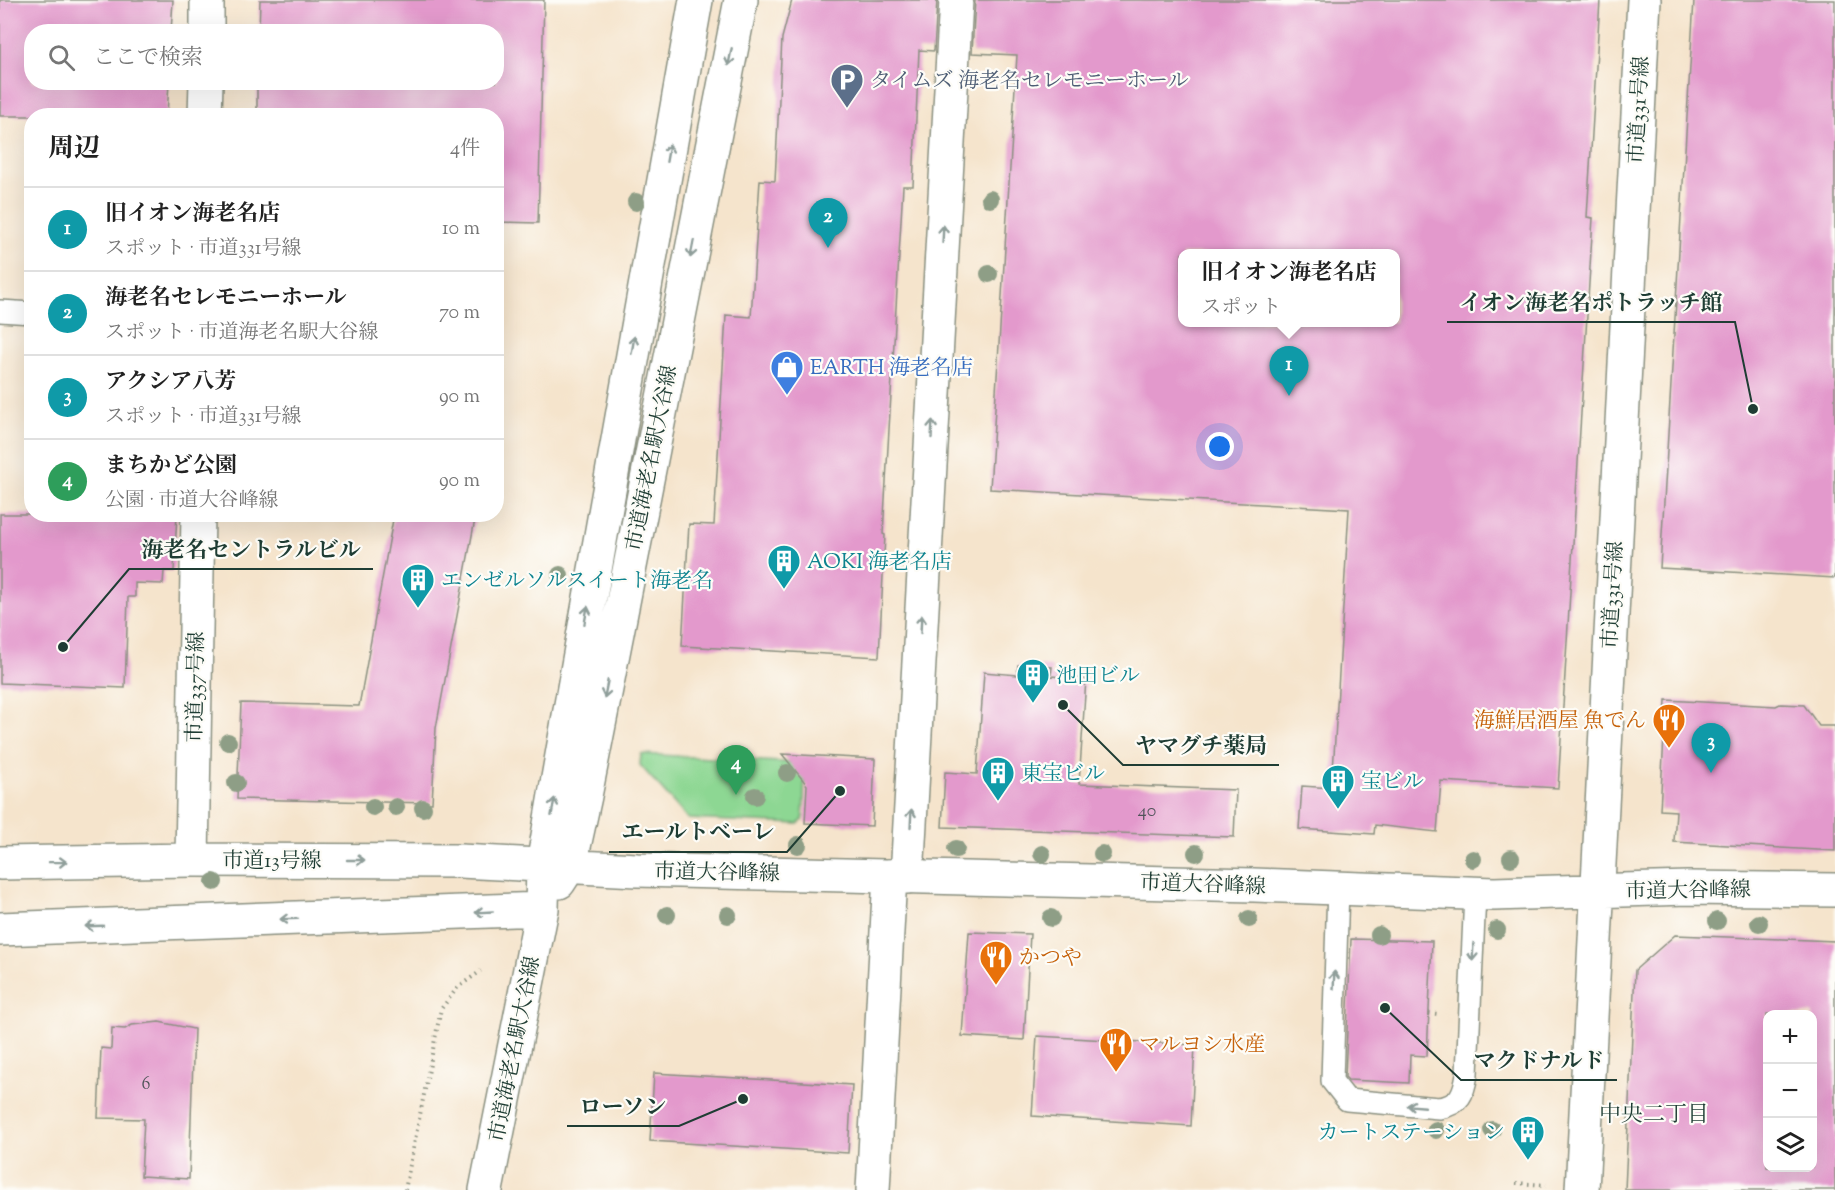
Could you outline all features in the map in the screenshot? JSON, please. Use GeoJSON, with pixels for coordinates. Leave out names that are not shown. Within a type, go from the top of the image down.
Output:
{"type":"FeatureCollection","features":[{"type":"Feature","properties":{"kind":"street"},"geometry":{"type":"LineString","coordinates":[[207,0],[207,24]]}},
{"type":"Feature","properties":{"kind":"street","name":"市道海老名駅大谷線"},"geometry":{"type":"LineString","coordinates":[[557,865],[623,402],[696,0]]}},
{"type":"Feature","properties":{"kind":"street","name":"市道海老名駅大谷線"},"geometry":{"type":"LineString","coordinates":[[486,1190],[542,909],[557,865],[741,0]]}},
{"type":"Feature","properties":{"kind":"street"},"geometry":{"type":"LineString","coordinates":[[873,1190],[898,876],[956,0]]}},
{"type":"Feature","properties":{"kind":"street","name":"市道331号線"},"geometry":{"type":"LineString","coordinates":[[1569,1188],[1597,891],[1644,0]]}},
{"type":"Feature","properties":{"kind":"street"},"geometry":{"type":"LineString","coordinates":[[205,108],[206,90]]}},
{"type":"Feature","properties":{"kind":"street","name":"市道337号線"},"geometry":{"type":"LineString","coordinates":[[192,860],[198,522]]}},
{"type":"Feature","properties":{"kind":"street","name":"市道13号線"},"geometry":{"type":"LineString","coordinates":[[0,863],[192,860],[460,861],[557,865]]}},
{"type":"Feature","properties":{"kind":"street","name":"市道大谷峰線"},"geometry":{"type":"LineString","coordinates":[[557,865],[637,870],[1338,888],[1475,894],[1688,888],[1835,890]]}},
{"type":"Feature","properties":{"kind":"street"},"geometry":{"type":"LineString","coordinates":[[0,929],[542,909]]}},
{"type":"Feature","properties":{"kind":"lane"},"geometry":{"type":"LineString","coordinates":[[0,311],[24,312]]}},
{"type":"Feature","properties":{"kind":"lane"},"geometry":{"type":"LineString","coordinates":[[1338,888],[1332,1081],[1347,1100],[1439,1108],[1451,1106],[1459,1100],[1467,1074],[1475,894]]}},
{"type":"Feature","properties":{"kind":"path"},"geometry":{"type":"LineString","coordinates":[[405,1190],[441,1009],[458,987],[481,971]]}},
{"type":"Feature","properties":{"kind":"path"},"geometry":{"type":"LineString","coordinates":[[1516,1183],[1569,1188]]}},
{"type":"Feature","properties":{"kind":"green space"},"geometry":{"type":"Polygon","coordinates":[[[641,754],[797,763],[805,772],[803,820],[798,824],[688,819],[640,765],[641,754]]]}},
{"type":"Feature","properties":{"kind":"building"},"geometry":{"type":"Polygon","coordinates":[[[0,0],[173,0],[172,24],[24,24],[24,90],[169,90],[167,108],[24,108],[24,116],[0,116],[0,0]]]}},
{"type":"Feature","properties":{"kind":"building"},"geometry":{"type":"Polygon","coordinates":[[[260,0],[544,0],[538,223],[504,222],[504,108],[257,108],[257,90],[504,90],[504,24],[259,24],[260,0]]]}},
{"type":"Feature","properties":{"kind":"building"},"geometry":{"type":"Polygon","coordinates":[[[792,0],[937,0],[934,51],[919,50],[913,186],[903,186],[883,534],[885,535],[879,657],[682,646],[689,524],[714,525],[726,315],[751,317],[760,180],[775,181],[782,38],[792,0]]]}},
{"type":"Feature","properties":{"kind":"building"},"geometry":{"type":"Polygon","coordinates":[[[975,0],[1600,0],[1587,217],[1593,218],[1558,788],[1441,781],[1437,832],[1375,825],[1374,834],[1299,829],[1302,786],[1332,788],[1349,509],[990,489],[1017,55],[972,53],[975,0]]]}},
{"type":"Feature","properties":{"kind":"building"},"geometry":{"type":"Polygon","coordinates":[[[1694,0],[1835,0],[1835,578],[1660,568],[1694,0]]]}},
{"type":"Feature","properties":{"kind":"building"},"geometry":{"type":"Polygon","coordinates":[[[0,514],[24,514],[24,522],[177,522],[174,571],[164,571],[163,584],[135,583],[135,597],[128,597],[125,688],[0,683],[0,514]]]}},
{"type":"Feature","properties":{"kind":"building","name":"エンゼルソルスイート海老名"},"geometry":{"type":"Polygon","coordinates":[[[393,522],[475,522],[436,728],[432,803],[237,799],[241,703],[359,706],[393,522]]]}},
{"type":"Feature","properties":{"kind":"building"},"geometry":{"type":"Polygon","coordinates":[[[1018,665],[1052,667],[1051,676],[1086,679],[1079,784],[1236,790],[1234,837],[942,827],[945,772],[977,774],[984,672],[1017,675],[1018,665]]]}},
{"type":"Feature","properties":{"kind":"building"},"geometry":{"type":"Polygon","coordinates":[[[1666,700],[1776,706],[1780,704],[1804,705],[1819,726],[1835,726],[1835,851],[1674,842],[1676,811],[1660,810],[1666,700]]]}},
{"type":"Feature","properties":{"kind":"building"},"geometry":{"type":"Polygon","coordinates":[[[782,754],[875,759],[872,826],[805,823],[807,785],[782,754]]]}},
{"type":"Feature","properties":{"kind":"building"},"geometry":{"type":"Polygon","coordinates":[[[969,932],[1030,934],[1024,1040],[962,1036],[969,932]]]}},
{"type":"Feature","properties":{"kind":"building"},"geometry":{"type":"Polygon","coordinates":[[[1675,935],[1835,941],[1835,1190],[1625,1190],[1635,970],[1675,935]]]}},
{"type":"Feature","properties":{"kind":"building"},"geometry":{"type":"Polygon","coordinates":[[[1351,939],[1432,941],[1427,1056],[1410,1055],[1409,1083],[1348,1080],[1345,1077],[1351,939]]]}},
{"type":"Feature","properties":{"kind":"building"},"geometry":{"type":"Polygon","coordinates":[[[159,1022],[194,1029],[189,1179],[141,1176],[144,1119],[98,1118],[101,1048],[111,1049],[112,1028],[125,1029],[132,1025],[159,1022]]]}},
{"type":"Feature","properties":{"kind":"building"},"geometry":{"type":"Polygon","coordinates":[[[1037,1036],[1195,1045],[1191,1126],[1032,1116],[1037,1036]]]}},
{"type":"Feature","properties":{"kind":"building"},"geometry":{"type":"Polygon","coordinates":[[[654,1073],[852,1085],[848,1153],[650,1141],[654,1073]]]}},
{"type":"Feature","properties":{"kind":"place","name":"タイムズ 海老名セレモニーホール"},"geometry":{"type":"Point","coordinates":[847,109]}},
{"type":"Feature","properties":{"kind":"place","name":"海老名セレモニーホール"},"geometry":{"type":"Point","coordinates":[828,248]}},
{"type":"Feature","properties":{"kind":"place","name":"EARTH 海老名店"},"geometry":{"type":"Point","coordinates":[787,396]}},
{"type":"Feature","properties":{"kind":"place","name":"旧イオン海老名店"},"geometry":{"type":"Point","coordinates":[1289,396]}},
{"type":"Feature","properties":{"kind":"place","name":"イオン海老名ポトラッチ館"},"geometry":{"type":"Point","coordinates":[1753,409]}},
{"type":"Feature","properties":{"kind":"place","name":"AOKI 海老名店"},"geometry":{"type":"Point","coordinates":[784,590]}},
{"type":"Feature","properties":{"kind":"place","name":"エンゼルソルスイート海老名"},"geometry":{"type":"Point","coordinates":[418,609]}},
{"type":"Feature","properties":{"kind":"place","name":"海老名セントラルビル"},"geometry":{"type":"Point","coordinates":[63,647]}},
{"type":"Feature","properties":{"kind":"place","name":"池田ビル"},"geometry":{"type":"Point","coordinates":[1033,704]}},
{"type":"Feature","properties":{"kind":"place","name":"ヤマグチ薬局"},"geometry":{"type":"Point","coordinates":[1063,705]}},
{"type":"Feature","properties":{"kind":"place","name":"海鮮居酒屋 魚でん"},"geometry":{"type":"Point","coordinates":[1669,749]}},
{"type":"Feature","properties":{"kind":"place","name":"アクシア八芳"},"geometry":{"type":"Point","coordinates":[1711,773]}},
{"type":"Feature","properties":{"kind":"place","name":"エールトベーレ"},"geometry":{"type":"Point","coordinates":[840,791]}},
{"type":"Feature","properties":{"kind":"place","name":"まちかど公園"},"geometry":{"type":"Point","coordinates":[736,795]}},
{"type":"Feature","properties":{"kind":"place","name":"東宝ビル"},"geometry":{"type":"Point","coordinates":[998,802]}},
{"type":"Feature","properties":{"kind":"place","name":"宝ビル"},"geometry":{"type":"Point","coordinates":[1338,810]}},
{"type":"Feature","properties":{"kind":"place","name":"かつや"},"geometry":{"type":"Point","coordinates":[996,986]}},
{"type":"Feature","properties":{"kind":"place","name":"マクドナルド"},"geometry":{"type":"Point","coordinates":[1385,1008]}},
{"type":"Feature","properties":{"kind":"place","name":"マルヨシ水産"},"geometry":{"type":"Point","coordinates":[1116,1073]}},
{"type":"Feature","properties":{"kind":"place","name":"ローソン"},"geometry":{"type":"Point","coordinates":[743,1099]}},
{"type":"Feature","properties":{"kind":"place","name":"カートステーション"},"geometry":{"type":"Point","coordinates":[1528,1161]}},
{"type":"Feature","properties":{"kind":"district","name":"中央二丁目"},"geometry":{"type":"Point","coordinates":[1654,1113]}}]}
